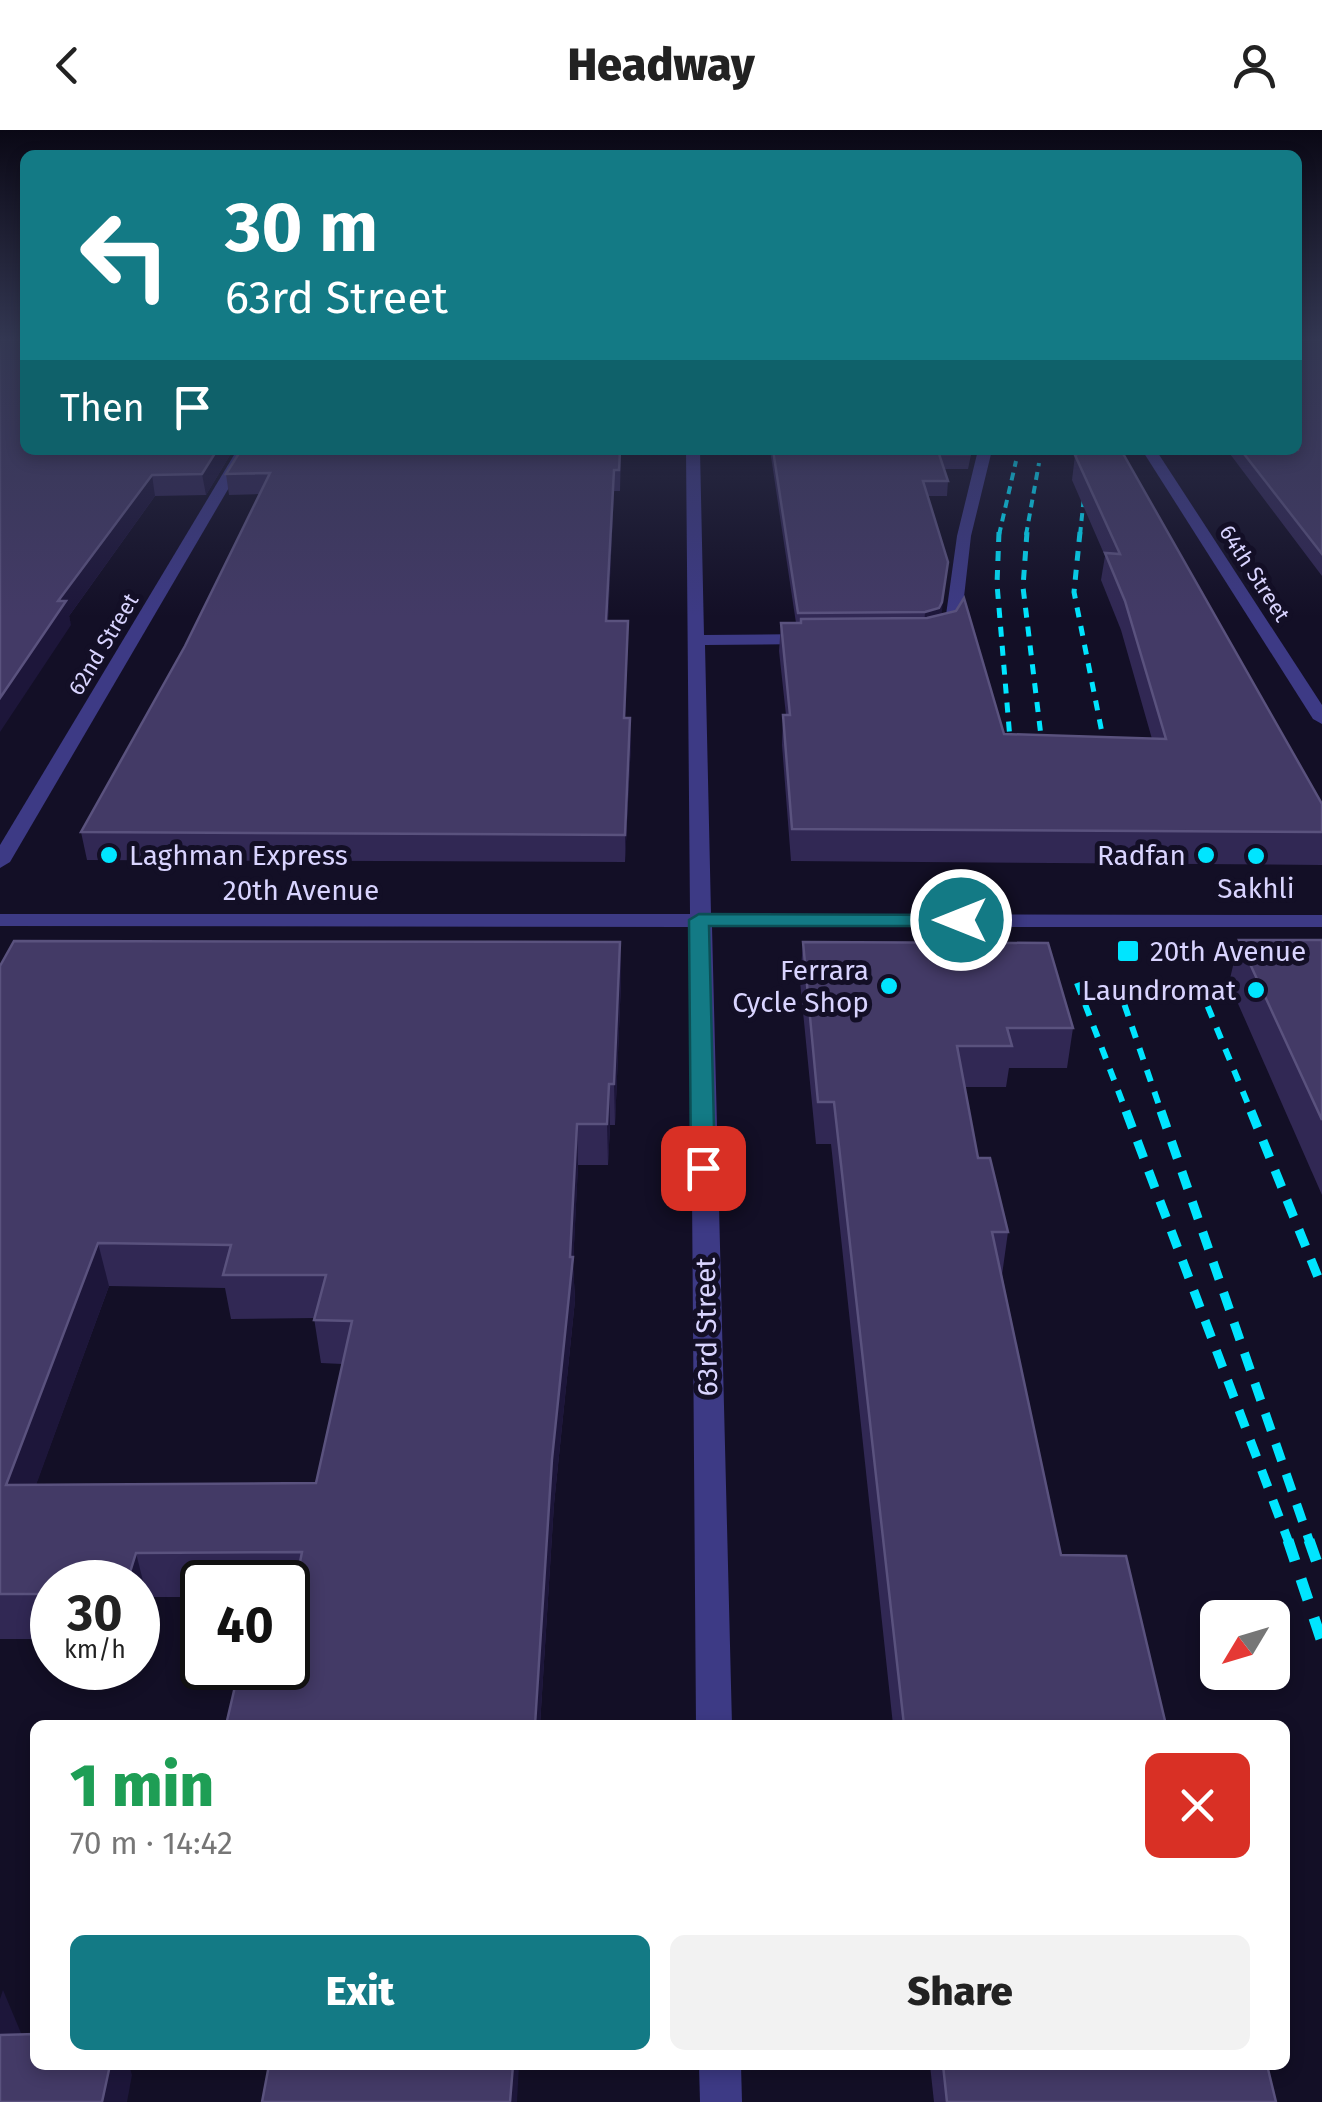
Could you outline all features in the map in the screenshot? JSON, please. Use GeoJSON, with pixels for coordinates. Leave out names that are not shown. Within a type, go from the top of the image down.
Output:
{"type":"FeatureCollection","features":[{"type":"Feature","properties":{"kind":"street","name":"62nd Street"},"geometry":{"type":"LineString","coordinates":[[0,862],[241,455]]}},
{"type":"Feature","properties":{"kind":"street","name":"63rd Street"},"geometry":{"type":"LineString","coordinates":[[693,455],[714,1720]]}},
{"type":"Feature","properties":{"kind":"street"},"geometry":{"type":"LineString","coordinates":[[924,638],[946,633],[953,623],[963,532],[984,455]]}},
{"type":"Feature","properties":{"kind":"street","name":"64th Street"},"geometry":{"type":"LineString","coordinates":[[1153,455],[1322,719]]}},
{"type":"Feature","properties":{"kind":"street"},"geometry":{"type":"LineString","coordinates":[[695,640],[824,639]]}},
{"type":"Feature","properties":{"kind":"street","name":"20th Avenue"},"geometry":{"type":"LineString","coordinates":[[0,920],[1322,921]]}},
{"type":"Feature","properties":{"kind":"street"},"geometry":{"type":"LineString","coordinates":[[720,2070],[721,2102]]}},
{"type":"Feature","properties":{"kind":"building"},"geometry":{"type":"Polygon","coordinates":[[[0,433],[20,433],[20,455],[214,455],[202,474],[152,475],[58,601],[66,601],[0,698],[0,433]]]}},
{"type":"Feature","properties":{"kind":"building"},"geometry":{"type":"Polygon","coordinates":[[[1302,433],[1322,433],[1322,554],[1245,455],[1302,455],[1302,433]]]}},
{"type":"Feature","properties":{"kind":"building"},"geometry":{"type":"Polygon","coordinates":[[[238,455],[620,455],[619,470],[614,470],[606,621],[628,621],[624,718],[630,718],[625,835],[81,832],[185,646],[270,473],[226,474],[238,455]]]}},
{"type":"Feature","properties":{"kind":"building"},"geometry":{"type":"Polygon","coordinates":[[[774,455],[939,455],[948,481],[923,481],[948,562],[939,608],[925,612],[798,613],[774,455]]]}},
{"type":"Feature","properties":{"kind":"building"},"geometry":{"type":"Polygon","coordinates":[[[1075,455],[1124,455],[1322,804],[1322,832],[792,829],[783,715],[790,715],[781,623],[801,623],[801,619],[927,618],[956,611],[964,598],[1004,734],[1166,739],[1125,601],[1105,553],[1120,554],[1075,455]]]}},
{"type":"Feature","properties":{"kind":"building"},"geometry":{"type":"Polygon","coordinates":[[[1239,940],[1322,940],[1322,1120],[1239,940]]]}},
{"type":"Feature","properties":{"kind":"building"},"geometry":{"type":"Polygon","coordinates":[[[14,941],[620,942],[614,1084],[609,1084],[607,1124],[577,1124],[573,1257],[552,1459],[535,1720],[227,1720],[234,1690],[310,1690],[310,1560],[300,1560],[302,1552],[136,1553],[134,1560],[30,1560],[30,1594],[0,1594],[0,966],[14,941]],[[98,1243],[6,1485],[316,1483],[352,1321],[314,1320],[326,1275],[223,1275],[231,1245],[98,1243]]]}},
{"type":"Feature","properties":{"kind":"building"},"geometry":{"type":"Polygon","coordinates":[[[803,942],[1048,943],[1073,1028],[1007,1028],[1012,1046],[957,1046],[978,1158],[990,1158],[1008,1232],[992,1232],[1061,1555],[1126,1556],[1165,1720],[903,1720],[834,1102],[818,1102],[803,942]]]}},
{"type":"Feature","properties":{"kind":"building"},"geometry":{"type":"Polygon","coordinates":[[[30,2034],[30,2070],[109,2070],[102,2102],[0,2102],[0,2035],[30,2034]]]}},
{"type":"Feature","properties":{"kind":"building"},"geometry":{"type":"Polygon","coordinates":[[[268,2070],[513,2070],[510,2102],[262,2102],[268,2070]]]}},
{"type":"Feature","properties":{"kind":"building"},"geometry":{"type":"Polygon","coordinates":[[[944,2070],[1268,2070],[1276,2102],[947,2102],[944,2070]]]}},
{"type":"Feature","properties":{"kind":"railway"},"geometry":{"type":"LineString","coordinates":[[999,535],[1016,461]]}},
{"type":"Feature","properties":{"kind":"railway"},"geometry":{"type":"LineString","coordinates":[[1026,535],[1039,463]]}},
{"type":"Feature","properties":{"kind":"railway"},"geometry":{"type":"LineString","coordinates":[[1080,535],[1086,477]]}},
{"type":"Feature","properties":{"kind":"railway"},"geometry":{"type":"LineString","coordinates":[[999,532],[997,584],[1012,763]]}},
{"type":"Feature","properties":{"kind":"railway"},"geometry":{"type":"LineString","coordinates":[[1027,532],[1023,587],[1044,761]]}},
{"type":"Feature","properties":{"kind":"railway"},"geometry":{"type":"LineString","coordinates":[[1080,532],[1074,592],[1108,763]]}},
{"type":"Feature","properties":{"kind":"railway"},"geometry":{"type":"LineString","coordinates":[[1077,983],[1127,1114]]}},
{"type":"Feature","properties":{"kind":"railway"},"geometry":{"type":"LineString","coordinates":[[1117,983],[1162,1114]]}},
{"type":"Feature","properties":{"kind":"railway"},"geometry":{"type":"LineString","coordinates":[[1199,985],[1252,1114]]}},
{"type":"Feature","properties":{"kind":"railway"},"geometry":{"type":"LineString","coordinates":[[1126,1111],[1289,1543]]}},
{"type":"Feature","properties":{"kind":"railway"},"geometry":{"type":"LineString","coordinates":[[1161,1111],[1310,1543]]}},
{"type":"Feature","properties":{"kind":"railway"},"geometry":{"type":"LineString","coordinates":[[1251,1111],[1322,1287]]}},
{"type":"Feature","properties":{"kind":"railway"},"geometry":{"type":"LineString","coordinates":[[1309,1540],[1322,1577]]}},
{"type":"Feature","properties":{"kind":"railway"},"geometry":{"type":"LineString","coordinates":[[1289,1543],[1322,1642]]}},
{"type":"Feature","properties":{"kind":"place","name":"Laghman Express"},"geometry":{"type":"Point","coordinates":[109,855]}},
{"type":"Feature","properties":{"kind":"place","name":"Radfan"},"geometry":{"type":"Point","coordinates":[1206,855]}},
{"type":"Feature","properties":{"kind":"place","name":"Sakhli"},"geometry":{"type":"Point","coordinates":[1256,856]}},
{"type":"Feature","properties":{"kind":"place","name":"20th Avenue"},"geometry":{"type":"Point","coordinates":[1128,951]}},
{"type":"Feature","properties":{"kind":"place","name":"Ferrara Cycle Shop"},"geometry":{"type":"Point","coordinates":[889,986]}},
{"type":"Feature","properties":{"kind":"place","name":"Laundromat"},"geometry":{"type":"Point","coordinates":[1256,990]}},
{"type":"Feature","properties":{"kind":"route"},"geometry":{"type":"LineString","coordinates":[[703,1168],[699,920],[961,920]]}}]}
